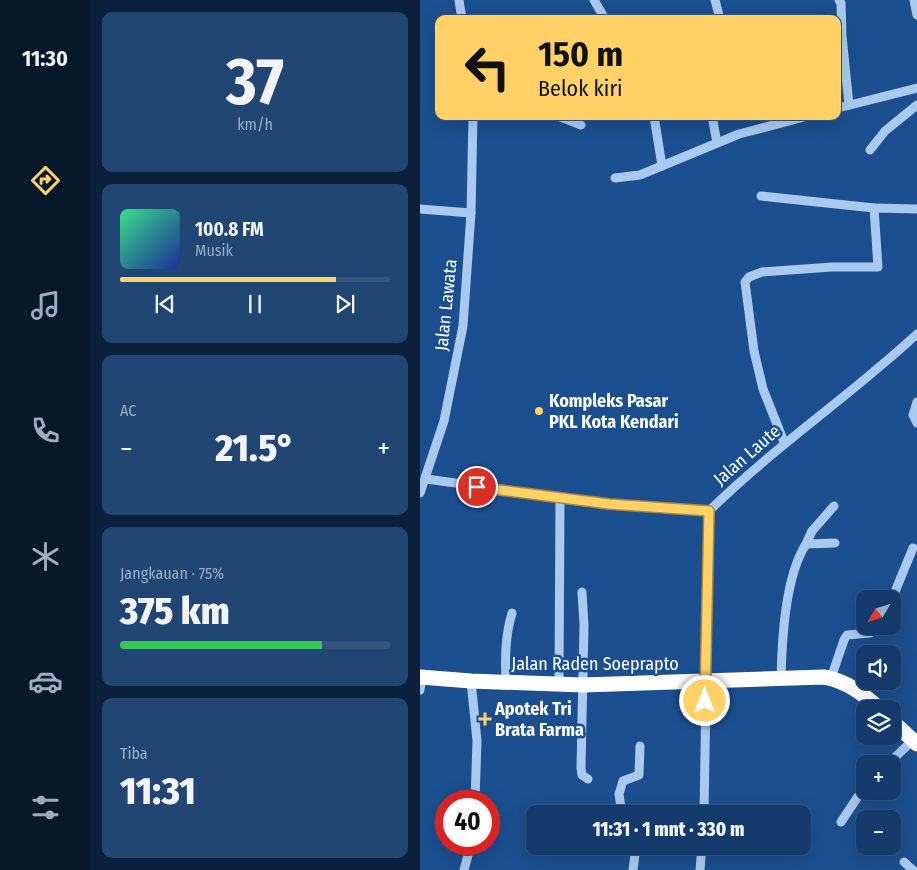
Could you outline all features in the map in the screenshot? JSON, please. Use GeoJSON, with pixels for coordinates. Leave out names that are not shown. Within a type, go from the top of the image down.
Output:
{"type":"FeatureCollection","features":[{"type":"Feature","properties":{"kind":"highway","name":"Jalan Raden Soeprapto"},"geometry":{"type":"LineString","coordinates":[[421,681],[583,685],[831,678],[856,690],[869,700]]}},
{"type":"Feature","properties":{"kind":"highway"},"geometry":{"type":"LineString","coordinates":[[901,729],[915,742]]}},
{"type":"Feature","properties":{"kind":"street"},"geometry":{"type":"LineString","coordinates":[[459,0],[461,15]]}},
{"type":"Feature","properties":{"kind":"street"},"geometry":{"type":"LineString","coordinates":[[594,0],[603,15]]}},
{"type":"Feature","properties":{"kind":"street"},"geometry":{"type":"LineString","coordinates":[[716,0],[719,15]]}},
{"type":"Feature","properties":{"kind":"street"},"geometry":{"type":"LineString","coordinates":[[839,0],[841,3],[842,36],[849,105]]}},
{"type":"Feature","properties":{"kind":"street"},"geometry":{"type":"LineString","coordinates":[[914,0],[917,15]]}},
{"type":"Feature","properties":{"kind":"street"},"geometry":{"type":"LineString","coordinates":[[841,107],[917,88]]}},
{"type":"Feature","properties":{"kind":"street"},"geometry":{"type":"LineString","coordinates":[[870,150],[885,131],[917,106]]}},
{"type":"Feature","properties":{"kind":"street","name":"Jalan Lawata"},"geometry":{"type":"LineString","coordinates":[[420,493],[444,421],[463,326],[471,213],[473,120]]}},
{"type":"Feature","properties":{"kind":"street"},"geometry":{"type":"LineString","coordinates":[[568,120],[581,125]]}},
{"type":"Feature","properties":{"kind":"street"},"geometry":{"type":"LineString","coordinates":[[655,120],[662,166]]}},
{"type":"Feature","properties":{"kind":"street"},"geometry":{"type":"LineString","coordinates":[[713,120],[717,142]]}},
{"type":"Feature","properties":{"kind":"street"},"geometry":{"type":"LineString","coordinates":[[615,178],[633,178],[717,142],[794,120]]}},
{"type":"Feature","properties":{"kind":"street"},"geometry":{"type":"LineString","coordinates":[[762,196],[874,208],[917,209]]}},
{"type":"Feature","properties":{"kind":"street"},"geometry":{"type":"LineString","coordinates":[[784,442],[763,389],[754,351],[745,282],[749,277],[762,272],[832,267],[878,267],[874,208]]}},
{"type":"Feature","properties":{"kind":"street"},"geometry":{"type":"LineString","coordinates":[[420,209],[471,213]]}},
{"type":"Feature","properties":{"kind":"street","name":"Jalan Laute"},"geometry":{"type":"LineString","coordinates":[[704,805],[709,511],[784,442],[875,371],[917,334]]}},
{"type":"Feature","properties":{"kind":"street"},"geometry":{"type":"LineString","coordinates":[[917,402],[913,415],[917,423]]}},
{"type":"Feature","properties":{"kind":"street"},"geometry":{"type":"LineString","coordinates":[[426,479],[609,504],[709,511]]}},
{"type":"Feature","properties":{"kind":"street"},"geometry":{"type":"LineString","coordinates":[[559,685],[560,497]]}},
{"type":"Feature","properties":{"kind":"street"},"geometry":{"type":"LineString","coordinates":[[781,678],[784,631],[796,565],[812,531],[834,506]]}},
{"type":"Feature","properties":{"kind":"street"},"geometry":{"type":"LineString","coordinates":[[806,544],[835,543]]}},
{"type":"Feature","properties":{"kind":"street"},"geometry":{"type":"LineString","coordinates":[[896,590],[913,548]]}},
{"type":"Feature","properties":{"kind":"street"},"geometry":{"type":"LineString","coordinates":[[582,592],[583,685],[581,768],[582,775],[588,779]]}},
{"type":"Feature","properties":{"kind":"street"},"geometry":{"type":"LineString","coordinates":[[506,682],[504,652],[506,633],[512,613]]}},
{"type":"Feature","properties":{"kind":"street"},"geometry":{"type":"LineString","coordinates":[[831,678],[844,640],[847,635],[856,634]]}},
{"type":"Feature","properties":{"kind":"street"},"geometry":{"type":"LineString","coordinates":[[471,681],[477,741],[475,790]]}},
{"type":"Feature","properties":{"kind":"street"},"geometry":{"type":"LineString","coordinates":[[899,755],[915,742]]}},
{"type":"Feature","properties":{"kind":"street"},"geometry":{"type":"LineString","coordinates":[[621,805],[619,794],[623,781],[639,775],[640,746]]}},
{"type":"Feature","properties":{"kind":"street"},"geometry":{"type":"LineString","coordinates":[[841,822],[856,800]]}},
{"type":"Feature","properties":{"kind":"street"},"geometry":{"type":"LineString","coordinates":[[464,870],[467,855]]}},
{"type":"Feature","properties":{"kind":"street"},"geometry":{"type":"LineString","coordinates":[[633,870],[635,855]]}},
{"type":"Feature","properties":{"kind":"street"},"geometry":{"type":"LineString","coordinates":[[700,870],[701,855]]}},
{"type":"Feature","properties":{"kind":"street"},"geometry":{"type":"LineString","coordinates":[[904,862],[913,870]]}},
{"type":"Feature","properties":{"kind":"place","name":"Kompleks Pasar PKL Kota Kendari"},"geometry":{"type":"Point","coordinates":[539,411]}},
{"type":"Feature","properties":{"kind":"place","name":"Apotek Tri Brata Farma"},"geometry":{"type":"Point","coordinates":[485,719]}},
{"type":"Feature","properties":{"kind":"route"},"geometry":{"type":"LineString","coordinates":[[477,487],[609,504],[709,511],[705,701]]}}]}
